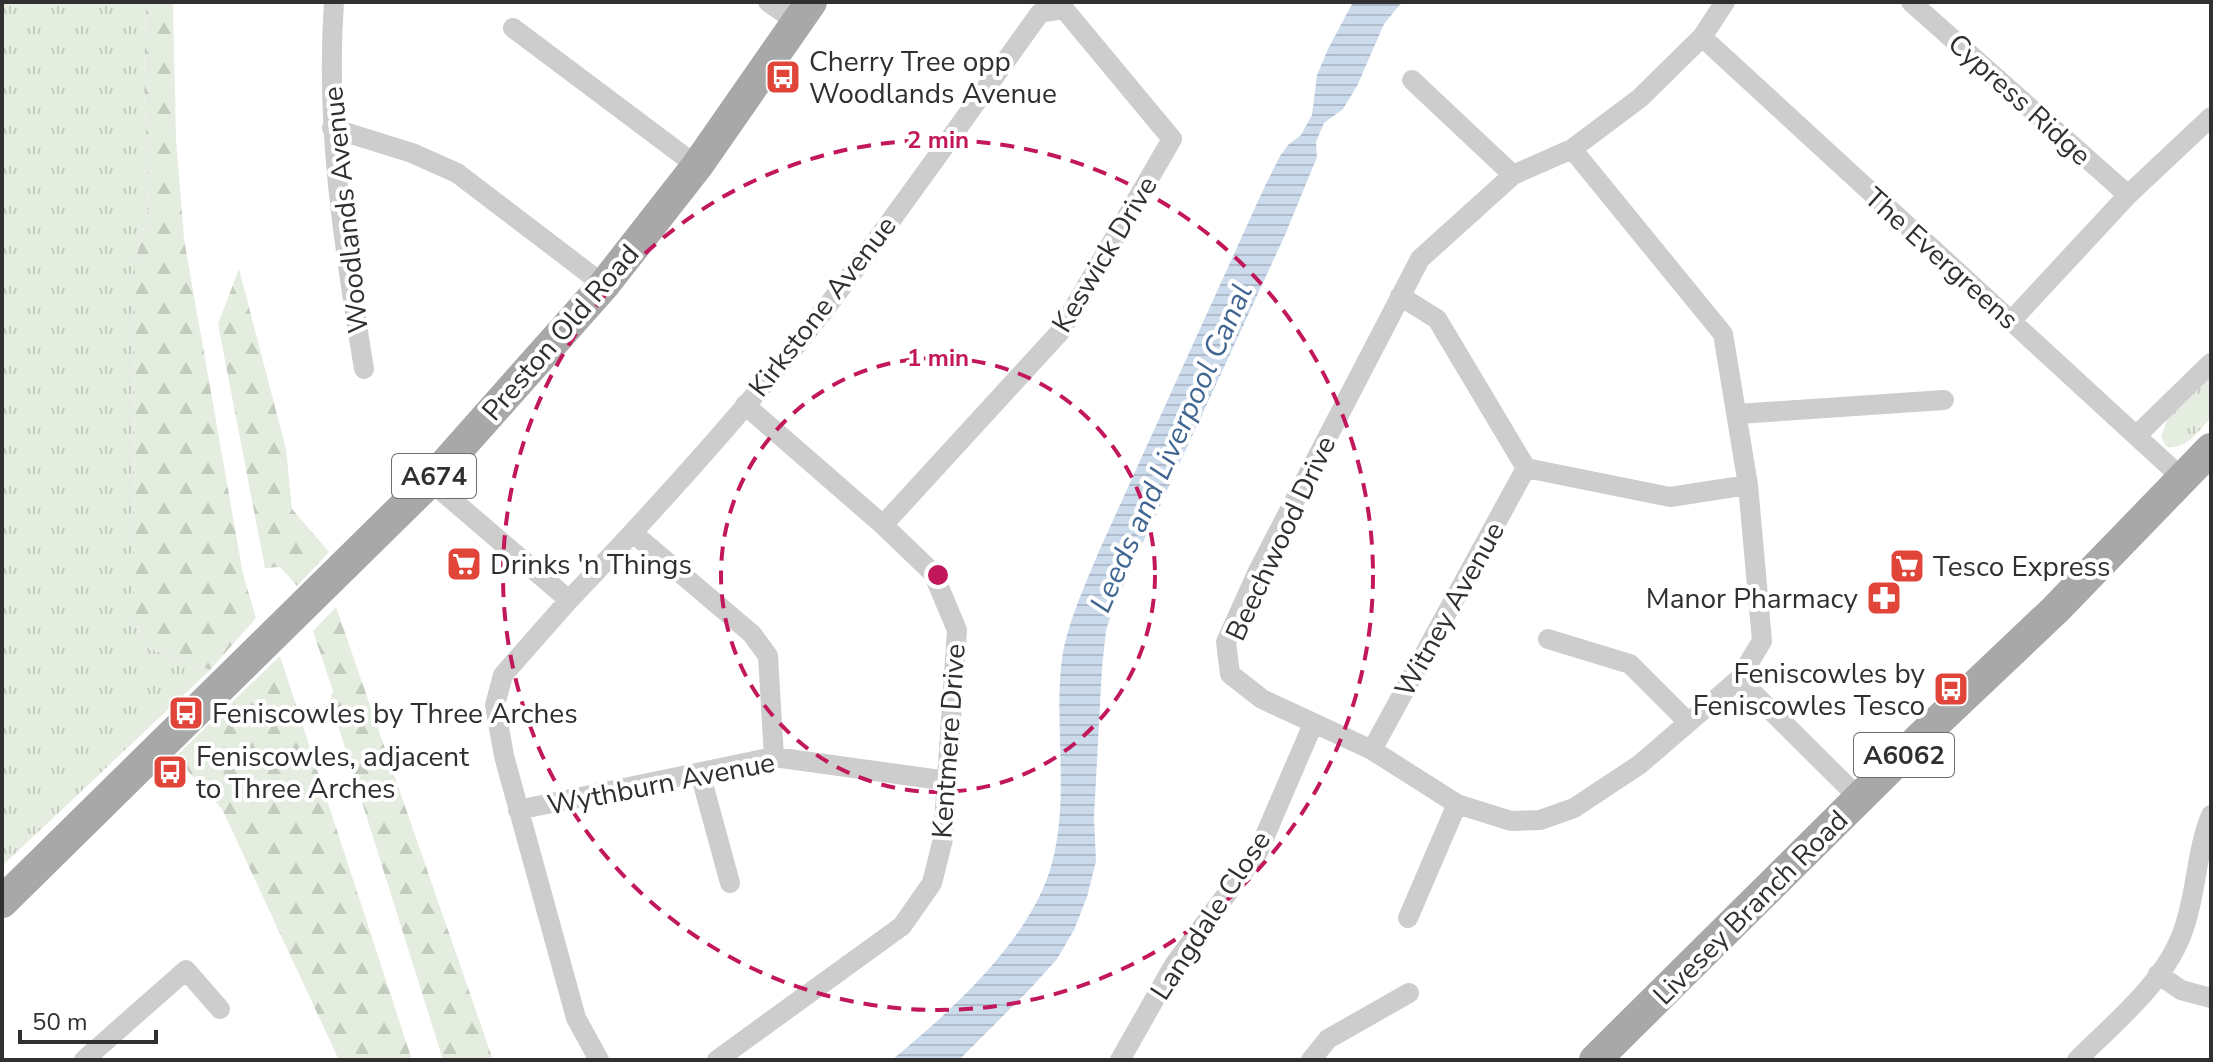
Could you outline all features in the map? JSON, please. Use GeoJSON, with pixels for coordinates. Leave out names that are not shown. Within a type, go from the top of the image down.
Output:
{"type":"FeatureCollection","features":[{"type":"Feature","properties":{"kind":"main road","name":"Preston Old Road"},"geometry":{"type":"LineString","coordinates":[[2,902],[430,481],[604,285],[697,166],[804,12]]}},
{"type":"Feature","properties":{"kind":"main road","name":"Livesey Branch Road"},"geometry":{"type":"LineString","coordinates":[[1595,1060],[2055,610],[2211,449]]}},
{"type":"Feature","properties":{"kind":"street","name":"Woodlands Avenue"},"geometry":{"type":"LineString","coordinates":[[334,2],[330,57],[332,128],[343,234],[364,369]]}},
{"type":"Feature","properties":{"kind":"street"},"geometry":{"type":"LineString","coordinates":[[768,2],[804,12]]}},
{"type":"Feature","properties":{"kind":"street","name":"Beechwood Drive"},"geometry":{"type":"LineString","coordinates":[[1572,149],[1723,334],[1748,485],[1762,641],[1739,679],[1639,765],[1574,808],[1540,820],[1511,821],[1457,804],[1372,750],[1262,699],[1230,674],[1226,642],[1258,571],[1420,259],[1513,175],[1572,149],[1640,98],[1702,37],[1725,2]]}},
{"type":"Feature","properties":{"kind":"street","name":"Cypress Ridge"},"geometry":{"type":"LineString","coordinates":[[1911,2],[2128,195]]}},
{"type":"Feature","properties":{"kind":"street","name":"Kirkstone Avenue"},"geometry":{"type":"LineString","coordinates":[[569,600],[633,533],[822,312],[1040,13],[1064,9]]}},
{"type":"Feature","properties":{"kind":"street","name":"Keswick Drive"},"geometry":{"type":"LineString","coordinates":[[883,525],[1060,332],[1172,139],[1064,9]]}},
{"type":"Feature","properties":{"kind":"street"},"geometry":{"type":"LineString","coordinates":[[513,28],[697,166]]}},
{"type":"Feature","properties":{"kind":"street","name":"The Evergreens"},"geometry":{"type":"LineString","coordinates":[[1702,37],[2182,478]]}},
{"type":"Feature","properties":{"kind":"street"},"geometry":{"type":"LineString","coordinates":[[1412,80],[1513,175]]}},
{"type":"Feature","properties":{"kind":"street"},"geometry":{"type":"LineString","coordinates":[[2011,321],[2128,195],[2211,117]]}},
{"type":"Feature","properties":{"kind":"street"},"geometry":{"type":"LineString","coordinates":[[332,128],[412,153],[457,173],[604,285]]}},
{"type":"Feature","properties":{"kind":"street"},"geometry":{"type":"LineString","coordinates":[[1400,296],[1437,319],[1526,468],[1670,497],[1748,485]]}},
{"type":"Feature","properties":{"kind":"street"},"geometry":{"type":"LineString","coordinates":[[2137,435],[2211,363]]}},
{"type":"Feature","properties":{"kind":"street"},"geometry":{"type":"LineString","coordinates":[[1738,414],[1944,400]]}},
{"type":"Feature","properties":{"kind":"street","name":"Kentmere Drive"},"geometry":{"type":"LineString","coordinates":[[717,1060],[902,926],[932,883],[943,839],[957,630],[933,573],[883,525],[745,405]]}},
{"type":"Feature","properties":{"kind":"street","name":"Witney Avenue"},"geometry":{"type":"LineString","coordinates":[[1372,750],[1526,468]]}},
{"type":"Feature","properties":{"kind":"street"},"geometry":{"type":"LineString","coordinates":[[430,481],[569,600],[503,675],[495,705],[504,756],[576,1018],[599,1060]]}},
{"type":"Feature","properties":{"kind":"street"},"geometry":{"type":"LineString","coordinates":[[633,533],[752,634],[768,656],[774,757]]}},
{"type":"Feature","properties":{"kind":"street"},"geometry":{"type":"LineString","coordinates":[[1548,639],[1630,664],[1688,722]]}},
{"type":"Feature","properties":{"kind":"street"},"geometry":{"type":"LineString","coordinates":[[1739,679],[1860,799]]}},
{"type":"Feature","properties":{"kind":"street","name":"Langdale Close"},"geometry":{"type":"LineString","coordinates":[[1120,1060],[1174,965],[1258,852],[1313,724]]}},
{"type":"Feature","properties":{"kind":"street","name":"Wythburn Avenue"},"geometry":{"type":"LineString","coordinates":[[518,810],[774,757],[948,781]]}},
{"type":"Feature","properties":{"kind":"street"},"geometry":{"type":"LineString","coordinates":[[700,773],[730,883]]}},
{"type":"Feature","properties":{"kind":"street"},"geometry":{"type":"LineString","coordinates":[[1408,918],[1457,804]]}},
{"type":"Feature","properties":{"kind":"street"},"geometry":{"type":"LineString","coordinates":[[2077,1060],[2158,974],[2184,931],[2199,851],[2211,815]]}},
{"type":"Feature","properties":{"kind":"street"},"geometry":{"type":"LineString","coordinates":[[84,1060],[186,970],[220,1009]]}},
{"type":"Feature","properties":{"kind":"street"},"geometry":{"type":"LineString","coordinates":[[2158,974],[2181,990],[2211,998]]}},
{"type":"Feature","properties":{"kind":"street"},"geometry":{"type":"LineString","coordinates":[[1311,1060],[1328,1039],[1409,993]]}},
{"type":"Feature","properties":{"kind":"green space"},"geometry":{"type":"Polygon","coordinates":[[[2,2],[146,2],[144,83],[149,208],[135,263],[134,621],[148,648],[210,670],[2,866],[2,2]]]}},
{"type":"Feature","properties":{"kind":"green space"},"geometry":{"type":"Polygon","coordinates":[[[146,2],[173,2],[176,139],[184,239],[243,574],[256,618],[210,670],[148,648],[134,621],[135,263],[149,208],[144,83],[146,2]]]}},
{"type":"Feature","properties":{"kind":"green space"},"geometry":{"type":"Polygon","coordinates":[[[239,269],[286,449],[292,509],[329,552],[297,586],[280,567],[265,568],[218,324],[239,269]]]}},
{"type":"Feature","properties":{"kind":"green space"},"geometry":{"type":"Polygon","coordinates":[[[2211,373],[2211,418],[2185,443],[2166,446],[2161,437],[2170,412],[2211,373]]]}},
{"type":"Feature","properties":{"kind":"green space"},"geometry":{"type":"Polygon","coordinates":[[[336,607],[493,1060],[443,1060],[330,700],[333,691],[313,631],[336,607]]]}},
{"type":"Feature","properties":{"kind":"green space"},"geometry":{"type":"Polygon","coordinates":[[[280,656],[412,1060],[339,1060],[222,809],[175,757],[280,656]]]}},
{"type":"Feature","properties":{"kind":"water","name":"Leeds and Liverpool Canal"},"geometry":{"type":"Polygon","coordinates":[[[1353,2],[1402,2],[1384,24],[1357,86],[1343,109],[1324,123],[1316,142],[1317,157],[1285,235],[1115,603],[1106,630],[1094,817],[1096,861],[1074,930],[1057,959],[959,1060],[892,1060],[987,972],[1027,919],[1042,891],[1052,863],[1060,815],[1061,667],[1076,608],[1264,188],[1280,156],[1301,135],[1312,115],[1317,75],[1353,2]]]}},
{"type":"Feature","properties":{"kind":"place","name":"Cherry Tree opp Woodlands Avenue"},"geometry":{"type":"Point","coordinates":[783,77]}},
{"type":"Feature","properties":{"kind":"place","name":"Drinks 'n Things"},"geometry":{"type":"Point","coordinates":[464,564]}},
{"type":"Feature","properties":{"kind":"place","name":"Tesco Express"},"geometry":{"type":"Point","coordinates":[1907,566]}},
{"type":"Feature","properties":{"kind":"place","name":"Manor Pharmacy"},"geometry":{"type":"Point","coordinates":[1884,598]}},
{"type":"Feature","properties":{"kind":"place","name":"Feniscowles by Feniscowles Tesco"},"geometry":{"type":"Point","coordinates":[1951,689]}},
{"type":"Feature","properties":{"kind":"place","name":"Feniscowles by Three Arches"},"geometry":{"type":"Point","coordinates":[186,713]}},
{"type":"Feature","properties":{"kind":"place","name":"Feniscowles, adjacent to Three Arches"},"geometry":{"type":"Point","coordinates":[170,772]}}]}
